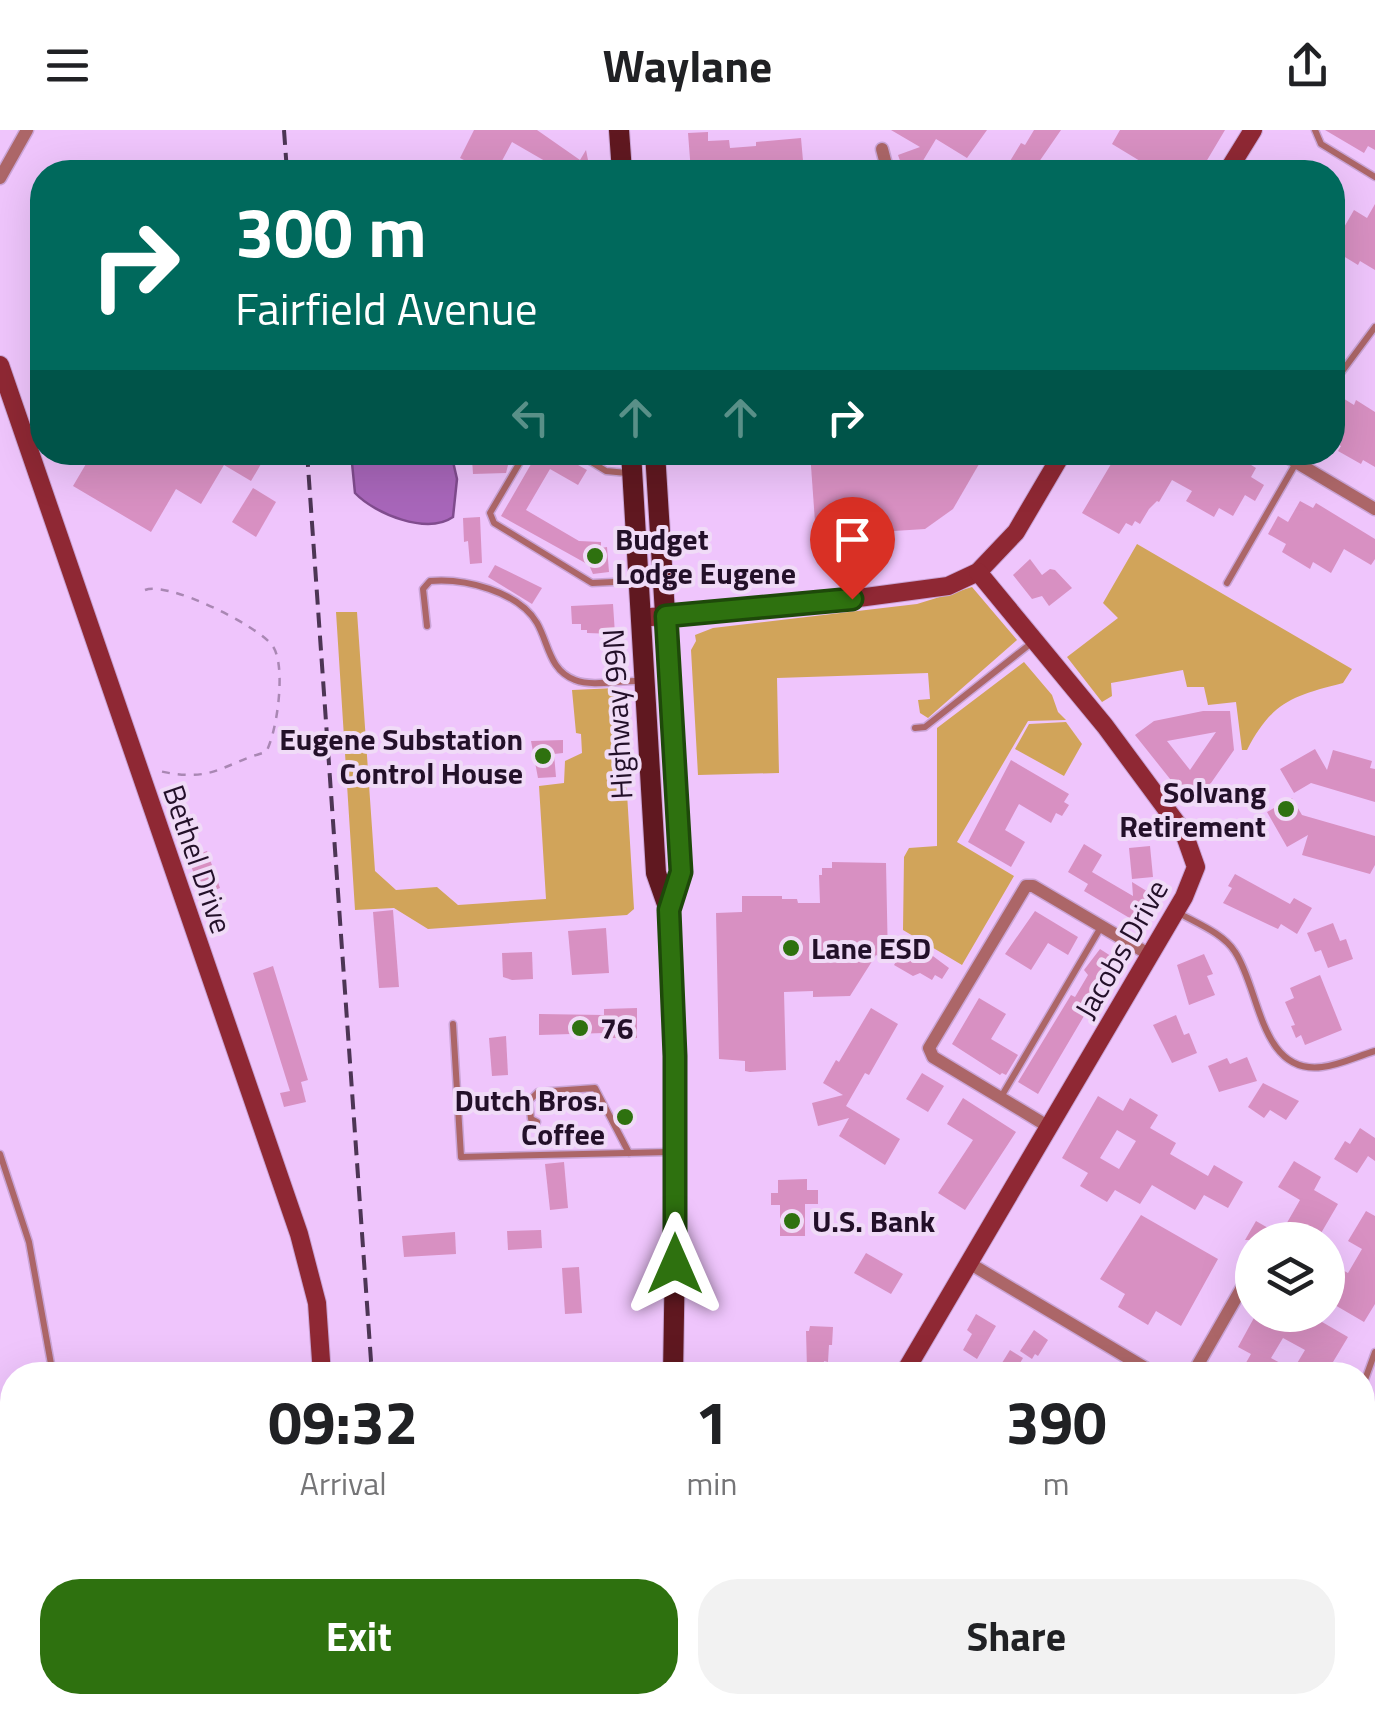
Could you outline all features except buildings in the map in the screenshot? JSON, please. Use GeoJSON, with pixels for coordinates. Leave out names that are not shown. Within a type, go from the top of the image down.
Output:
{"type":"FeatureCollection","features":[{"type":"Feature","properties":{"kind":"main road"},"geometry":{"type":"LineString","coordinates":[[619,130],[621,160]]}},
{"type":"Feature","properties":{"kind":"main road","name":"Highway 99N"},"geometry":{"type":"LineString","coordinates":[[632,465],[656,872],[669,910],[676,1152],[673,1362]]}},
{"type":"Feature","properties":{"kind":"main road","name":"Highway 99N"},"geometry":{"type":"LineString","coordinates":[[656,465],[681,872],[669,910]]}},
{"type":"Feature","properties":{"kind":"street"},"geometry":{"type":"LineString","coordinates":[[0,178],[27,130]]}},
{"type":"Feature","properties":{"kind":"street"},"geometry":{"type":"LineString","coordinates":[[1234,160],[1252,130]]}},
{"type":"Feature","properties":{"kind":"street"},"geometry":{"type":"LineString","coordinates":[[882,149],[885,160]]}},
{"type":"Feature","properties":{"kind":"street","name":"Bethel Drive"},"geometry":{"type":"LineString","coordinates":[[0,365],[30,453]]}},
{"type":"Feature","properties":{"kind":"street","name":"Bethel Drive"},"geometry":{"type":"LineString","coordinates":[[34,465],[300,1234],[317,1304],[321,1362]]}},
{"type":"Feature","properties":{"kind":"street"},"geometry":{"type":"LineString","coordinates":[[642,618],[914,593],[948,586],[978,572],[1016,532],[1055,465]]}},
{"type":"Feature","properties":{"kind":"street"},"geometry":{"type":"LineString","coordinates":[[1303,465],[1375,509]]}},
{"type":"Feature","properties":{"kind":"street","name":"Jacobs Drive"},"geometry":{"type":"LineString","coordinates":[[911,1362],[1176,911],[1196,867],[1184,833],[1105,726],[978,572]]}},
{"type":"Feature","properties":{"kind":"street"},"geometry":{"type":"LineString","coordinates":[[1049,1126],[930,1054],[929,1048],[943,1023],[1026,886],[1150,955]]}},
{"type":"Feature","properties":{"kind":"street"},"geometry":{"type":"LineString","coordinates":[[969,1264],[1134,1362]]}},
{"type":"Feature","properties":{"kind":"street"},"geometry":{"type":"LineString","coordinates":[[1199,1362],[1235,1300]]}},
{"type":"Feature","properties":{"kind":"lane"},"geometry":{"type":"LineString","coordinates":[[1315,130],[1320,144],[1375,177]]}},
{"type":"Feature","properties":{"kind":"lane"},"geometry":{"type":"LineString","coordinates":[[1345,367],[1375,327]]}},
{"type":"Feature","properties":{"kind":"lane"},"geometry":{"type":"LineString","coordinates":[[518,465],[490,513],[494,523],[592,583],[640,581]]}},
{"type":"Feature","properties":{"kind":"lane"},"geometry":{"type":"LineString","coordinates":[[596,465],[606,471],[623,465]]}},
{"type":"Feature","properties":{"kind":"lane"},"geometry":{"type":"LineString","coordinates":[[1227,583],[1286,465]]}},
{"type":"Feature","properties":{"kind":"lane"},"geometry":{"type":"LineString","coordinates":[[427,626],[423,589],[430,582],[484,588],[516,602],[533,617],[551,659],[571,678],[584,682],[645,682]]}},
{"type":"Feature","properties":{"kind":"lane"},"geometry":{"type":"LineString","coordinates":[[914,728],[925,728],[1035,640]]}},
{"type":"Feature","properties":{"kind":"lane"},"geometry":{"type":"LineString","coordinates":[[1176,911],[1233,948],[1274,1043],[1287,1060],[1324,1067],[1375,1050]]}},
{"type":"Feature","properties":{"kind":"lane"},"geometry":{"type":"LineString","coordinates":[[1000,1098],[1101,926]]}},
{"type":"Feature","properties":{"kind":"lane"},"geometry":{"type":"LineString","coordinates":[[453,1024],[462,1157],[676,1152]]}},
{"type":"Feature","properties":{"kind":"lane"},"geometry":{"type":"LineString","coordinates":[[537,1122],[531,1119],[530,1101],[538,1092],[595,1088],[629,1153]]}},
{"type":"Feature","properties":{"kind":"lane"},"geometry":{"type":"LineString","coordinates":[[0,1154],[29,1242],[51,1362]]}},
{"type":"Feature","properties":{"kind":"path"},"geometry":{"type":"LineString","coordinates":[[138,770],[197,776],[228,769],[266,752],[278,721],[278,669],[276,652],[270,644],[192,597],[168,588],[145,590]]}},
{"type":"Feature","properties":{"kind":"shaded area"},"geometry":{"type":"Polygon","coordinates":[[[352,465],[454,465],[457,479],[453,517],[430,524],[388,515],[355,493],[352,465]]]}},
{"type":"Feature","properties":{"kind":"shaded area"},"geometry":{"type":"Polygon","coordinates":[[[1137,544],[1352,669],[1343,683],[1285,703],[1265,721],[1247,750],[1242,750],[1236,702],[1208,705],[1204,687],[1187,687],[1183,670],[1111,683],[1112,696],[1102,702],[1067,657],[1118,618],[1103,603],[1137,544]]]}},
{"type":"Feature","properties":{"kind":"shaded area"},"geometry":{"type":"Polygon","coordinates":[[[972,587],[1017,640],[928,718],[920,713],[918,700],[930,699],[928,673],[777,678],[779,773],[698,775],[691,650],[695,635],[713,628],[917,604],[972,587]]]}},
{"type":"Feature","properties":{"kind":"shaded area"},"geometry":{"type":"Polygon","coordinates":[[[336,612],[357,612],[375,871],[396,890],[437,887],[458,905],[546,899],[539,786],[564,783],[565,761],[582,753],[572,690],[616,688],[621,694],[634,909],[627,915],[428,929],[394,908],[355,910],[336,612]]]}},
{"type":"Feature","properties":{"kind":"shaded area"},"geometry":{"type":"Polygon","coordinates":[[[1024,662],[1052,695],[1058,712],[1066,720],[1028,721],[957,842],[1014,876],[962,965],[903,930],[904,857],[909,848],[937,846],[937,728],[1024,662]]]}},
{"type":"Feature","properties":{"kind":"shaded area"},"geometry":{"type":"Polygon","coordinates":[[[1066,722],[1082,744],[1064,776],[1015,749],[1029,724],[1066,722]]]}},
{"type":"Feature","properties":{"kind":"railway"},"geometry":{"type":"LineString","coordinates":[[284,130],[286,160]]}},
{"type":"Feature","properties":{"kind":"railway"},"geometry":{"type":"LineString","coordinates":[[308,465],[371,1362]]}},
{"type":"Feature","properties":{"kind":"place","name":"Budget Lodge Eugene"},"geometry":{"type":"Point","coordinates":[595,556]}},
{"type":"Feature","properties":{"kind":"place","name":"Eugene Substation Control House"},"geometry":{"type":"Point","coordinates":[543,756]}},
{"type":"Feature","properties":{"kind":"place","name":"Solvang Retirement"},"geometry":{"type":"Point","coordinates":[1286,809]}},
{"type":"Feature","properties":{"kind":"place","name":"Lane ESD"},"geometry":{"type":"Point","coordinates":[791,948]}},
{"type":"Feature","properties":{"kind":"place","name":"76"},"geometry":{"type":"Point","coordinates":[580,1028]}},
{"type":"Feature","properties":{"kind":"place","name":"Dutch Bros. Coffee"},"geometry":{"type":"Point","coordinates":[625,1117]}},
{"type":"Feature","properties":{"kind":"place","name":"U.S. Bank"},"geometry":{"type":"Point","coordinates":[792,1221]}},
{"type":"Feature","properties":{"kind":"route"},"geometry":{"type":"LineString","coordinates":[[675,1264],[675,1056],[669,910],[681,872],[666,616],[852,599]]}}]}
